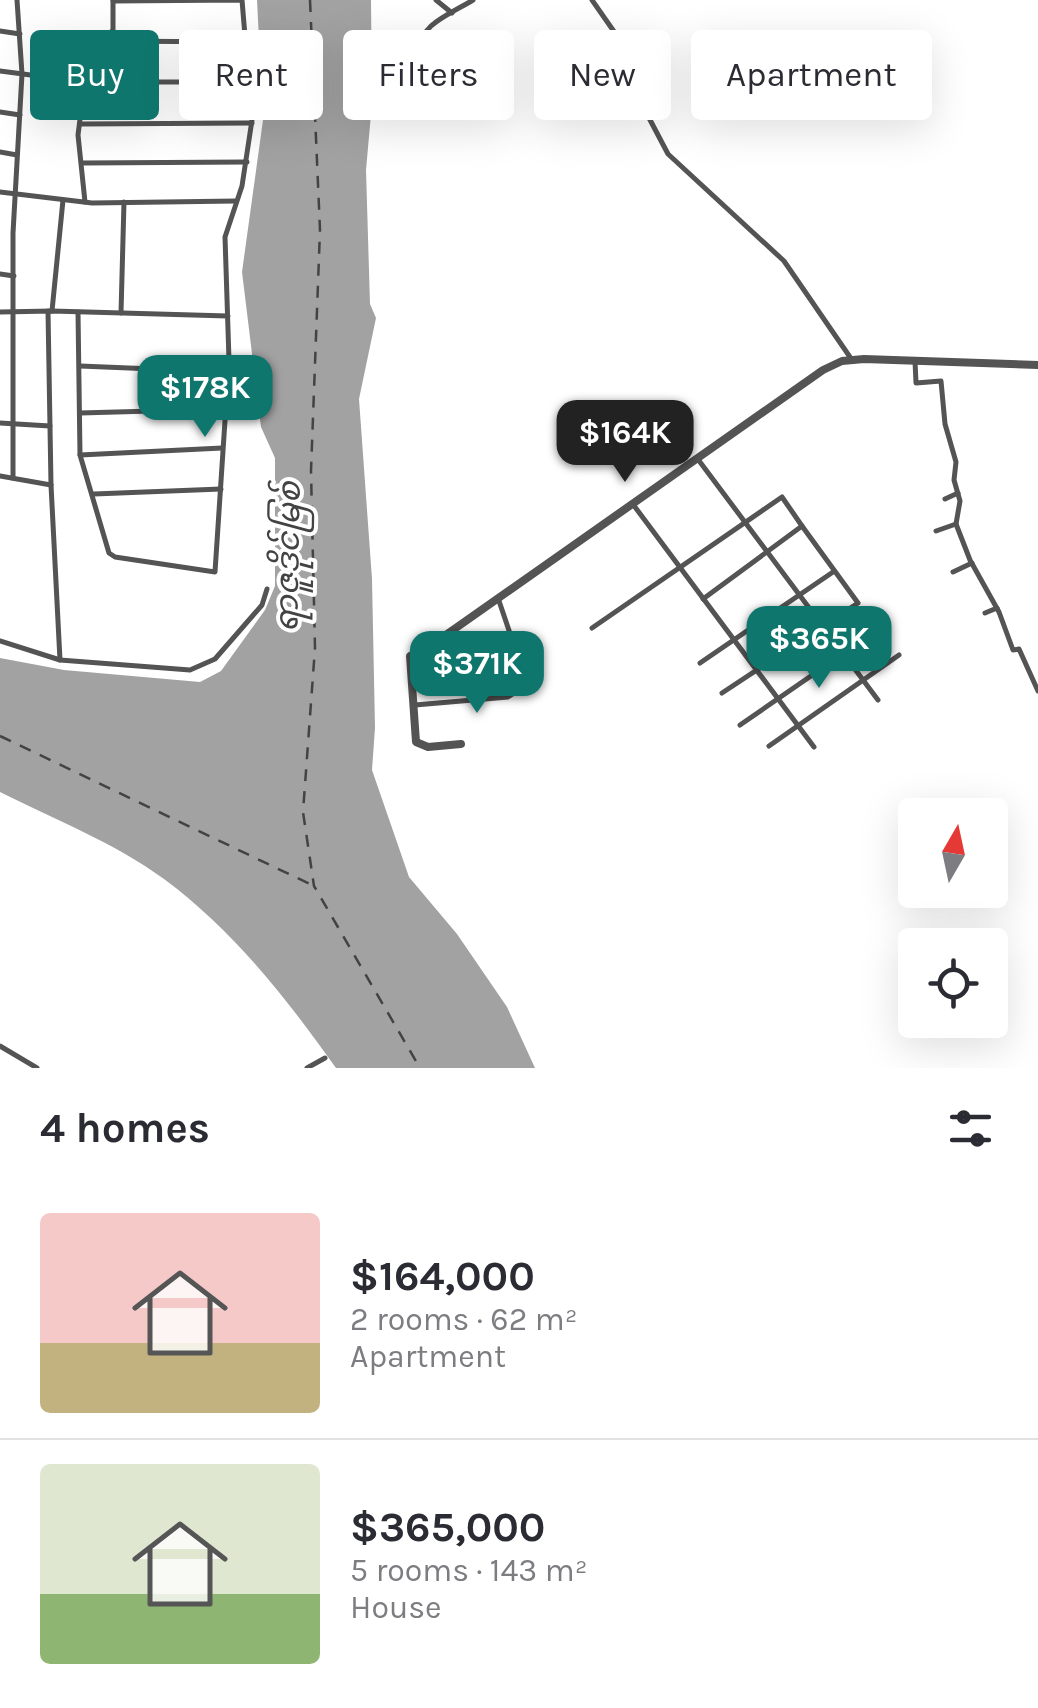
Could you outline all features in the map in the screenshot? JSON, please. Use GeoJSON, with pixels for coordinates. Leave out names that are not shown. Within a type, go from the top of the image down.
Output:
{"type":"FeatureCollection","features":[{"type":"Feature","properties":{"kind":"street"},"geometry":{"type":"LineString","coordinates":[[13,478],[13,234],[22,74],[16,0]]}},
{"type":"Feature","properties":{"kind":"street"},"geometry":{"type":"LineString","coordinates":[[113,30],[113,1],[242,0],[244,30]]}},
{"type":"Feature","properties":{"kind":"street"},"geometry":{"type":"LineString","coordinates":[[436,0],[452,13]]}},
{"type":"Feature","properties":{"kind":"street"},"geometry":{"type":"LineString","coordinates":[[428,30],[472,0]]}},
{"type":"Feature","properties":{"kind":"street"},"geometry":{"type":"LineString","coordinates":[[592,0],[614,33],[668,154],[784,261],[852,360]]}},
{"type":"Feature","properties":{"kind":"street"},"geometry":{"type":"LineString","coordinates":[[0,31],[20,34]]}},
{"type":"Feature","properties":{"kind":"street"},"geometry":{"type":"LineString","coordinates":[[0,71],[30,75]]}},
{"type":"Feature","properties":{"kind":"street"},"geometry":{"type":"LineString","coordinates":[[0,112],[20,115]]}},
{"type":"Feature","properties":{"kind":"street"},"geometry":{"type":"LineString","coordinates":[[80,120],[78,142],[84,163],[84,202]]}},
{"type":"Feature","properties":{"kind":"street"},"geometry":{"type":"LineString","coordinates":[[78,312],[80,456],[111,556],[212,573],[218,567],[228,372],[225,237],[247,162],[252,122],[80,124]]}},
{"type":"Feature","properties":{"kind":"street"},"geometry":{"type":"LineString","coordinates":[[0,152],[17,155]]}},
{"type":"Feature","properties":{"kind":"street"},"geometry":{"type":"LineString","coordinates":[[84,163],[247,162]]}},
{"type":"Feature","properties":{"kind":"street"},"geometry":{"type":"LineString","coordinates":[[0,192],[84,202],[236,202]]}},
{"type":"Feature","properties":{"kind":"street"},"geometry":{"type":"LineString","coordinates":[[60,660],[50,426],[50,311],[63,200]]}},
{"type":"Feature","properties":{"kind":"street"},"geometry":{"type":"LineString","coordinates":[[121,313],[124,202]]}},
{"type":"Feature","properties":{"kind":"street"},"geometry":{"type":"LineString","coordinates":[[0,232],[13,234]]}},
{"type":"Feature","properties":{"kind":"street"},"geometry":{"type":"LineString","coordinates":[[0,274],[14,276]]}},
{"type":"Feature","properties":{"kind":"street"},"geometry":{"type":"LineString","coordinates":[[0,312],[228,316]]}},
{"type":"Feature","properties":{"kind":"street"},"geometry":{"type":"LineString","coordinates":[[461,744],[428,747],[416,742],[410,656],[832,364],[852,360],[1038,365]]}},
{"type":"Feature","properties":{"kind":"street"},"geometry":{"type":"LineString","coordinates":[[915,361],[916,383],[942,381],[945,424],[958,493],[956,524],[1013,650],[1019,649],[1038,691]]}},
{"type":"Feature","properties":{"kind":"street"},"geometry":{"type":"LineString","coordinates":[[80,366],[228,372]]}},
{"type":"Feature","properties":{"kind":"street"},"geometry":{"type":"LineString","coordinates":[[80,413],[225,409]]}},
{"type":"Feature","properties":{"kind":"street"},"geometry":{"type":"LineString","coordinates":[[0,423],[50,426]]}},
{"type":"Feature","properties":{"kind":"street"},"geometry":{"type":"LineString","coordinates":[[80,456],[222,448]]}},
{"type":"Feature","properties":{"kind":"street"},"geometry":{"type":"LineString","coordinates":[[697,458],[878,700]]}},
{"type":"Feature","properties":{"kind":"street"},"geometry":{"type":"LineString","coordinates":[[0,476],[52,485]]}},
{"type":"Feature","properties":{"kind":"street"},"geometry":{"type":"LineString","coordinates":[[93,494],[221,488]]}},
{"type":"Feature","properties":{"kind":"street"},"geometry":{"type":"LineString","coordinates":[[944,499],[958,493]]}},
{"type":"Feature","properties":{"kind":"street"},"geometry":{"type":"LineString","coordinates":[[592,628],[782,497],[858,604],[722,694]]}},
{"type":"Feature","properties":{"kind":"street"},"geometry":{"type":"LineString","coordinates":[[632,503],[814,747]]}},
{"type":"Feature","properties":{"kind":"street"},"geometry":{"type":"LineString","coordinates":[[936,531],[956,524]]}},
{"type":"Feature","properties":{"kind":"street"},"geometry":{"type":"LineString","coordinates":[[703,599],[802,526]]}},
{"type":"Feature","properties":{"kind":"street"},"geometry":{"type":"LineString","coordinates":[[952,572],[972,563]]}},
{"type":"Feature","properties":{"kind":"street"},"geometry":{"type":"LineString","coordinates":[[700,663],[834,571]]}},
{"type":"Feature","properties":{"kind":"street"},"geometry":{"type":"LineString","coordinates":[[0,641],[60,660],[184,670],[207,664],[262,606],[267,589]]}},
{"type":"Feature","properties":{"kind":"street"},"geometry":{"type":"LineString","coordinates":[[414,705],[508,696],[522,688],[518,657],[498,598]]}},
{"type":"Feature","properties":{"kind":"street"},"geometry":{"type":"LineString","coordinates":[[985,612],[997,608]]}},
{"type":"Feature","properties":{"kind":"street"},"geometry":{"type":"LineString","coordinates":[[740,725],[879,629]]}},
{"type":"Feature","properties":{"kind":"street"},"geometry":{"type":"LineString","coordinates":[[768,746],[899,655]]}},
{"type":"Feature","properties":{"kind":"street"},"geometry":{"type":"LineString","coordinates":[[0,1046],[37,1068]]}},
{"type":"Feature","properties":{"kind":"street"},"geometry":{"type":"LineString","coordinates":[[308,1068],[325,1058]]}},
{"type":"Feature","properties":{"kind":"water","name":"ရာဇူဒိုင်မြစ်"},"geometry":{"type":"Polygon","coordinates":[[[257,0],[371,0],[371,30],[343,30],[343,120],[370,120],[366,170],[370,304],[376,318],[359,399],[372,579],[372,770],[409,877],[457,934],[507,1007],[535,1068],[336,1068],[258,967],[189,899],[125,854],[0,792],[0,658],[64,670],[200,682],[221,671],[265,610],[275,586],[275,458],[261,427],[242,272],[263,120],[323,120],[323,30],[258,30],[257,0]]]}},
{"type":"Feature","properties":{"kind":"ferry route"},"geometry":{"type":"LineString","coordinates":[[310,0],[320,230],[311,471],[315,648],[303,812],[314,886],[420,1068]]}},
{"type":"Feature","properties":{"kind":"ferry route"},"geometry":{"type":"LineString","coordinates":[[0,736],[314,886]]}}]}
